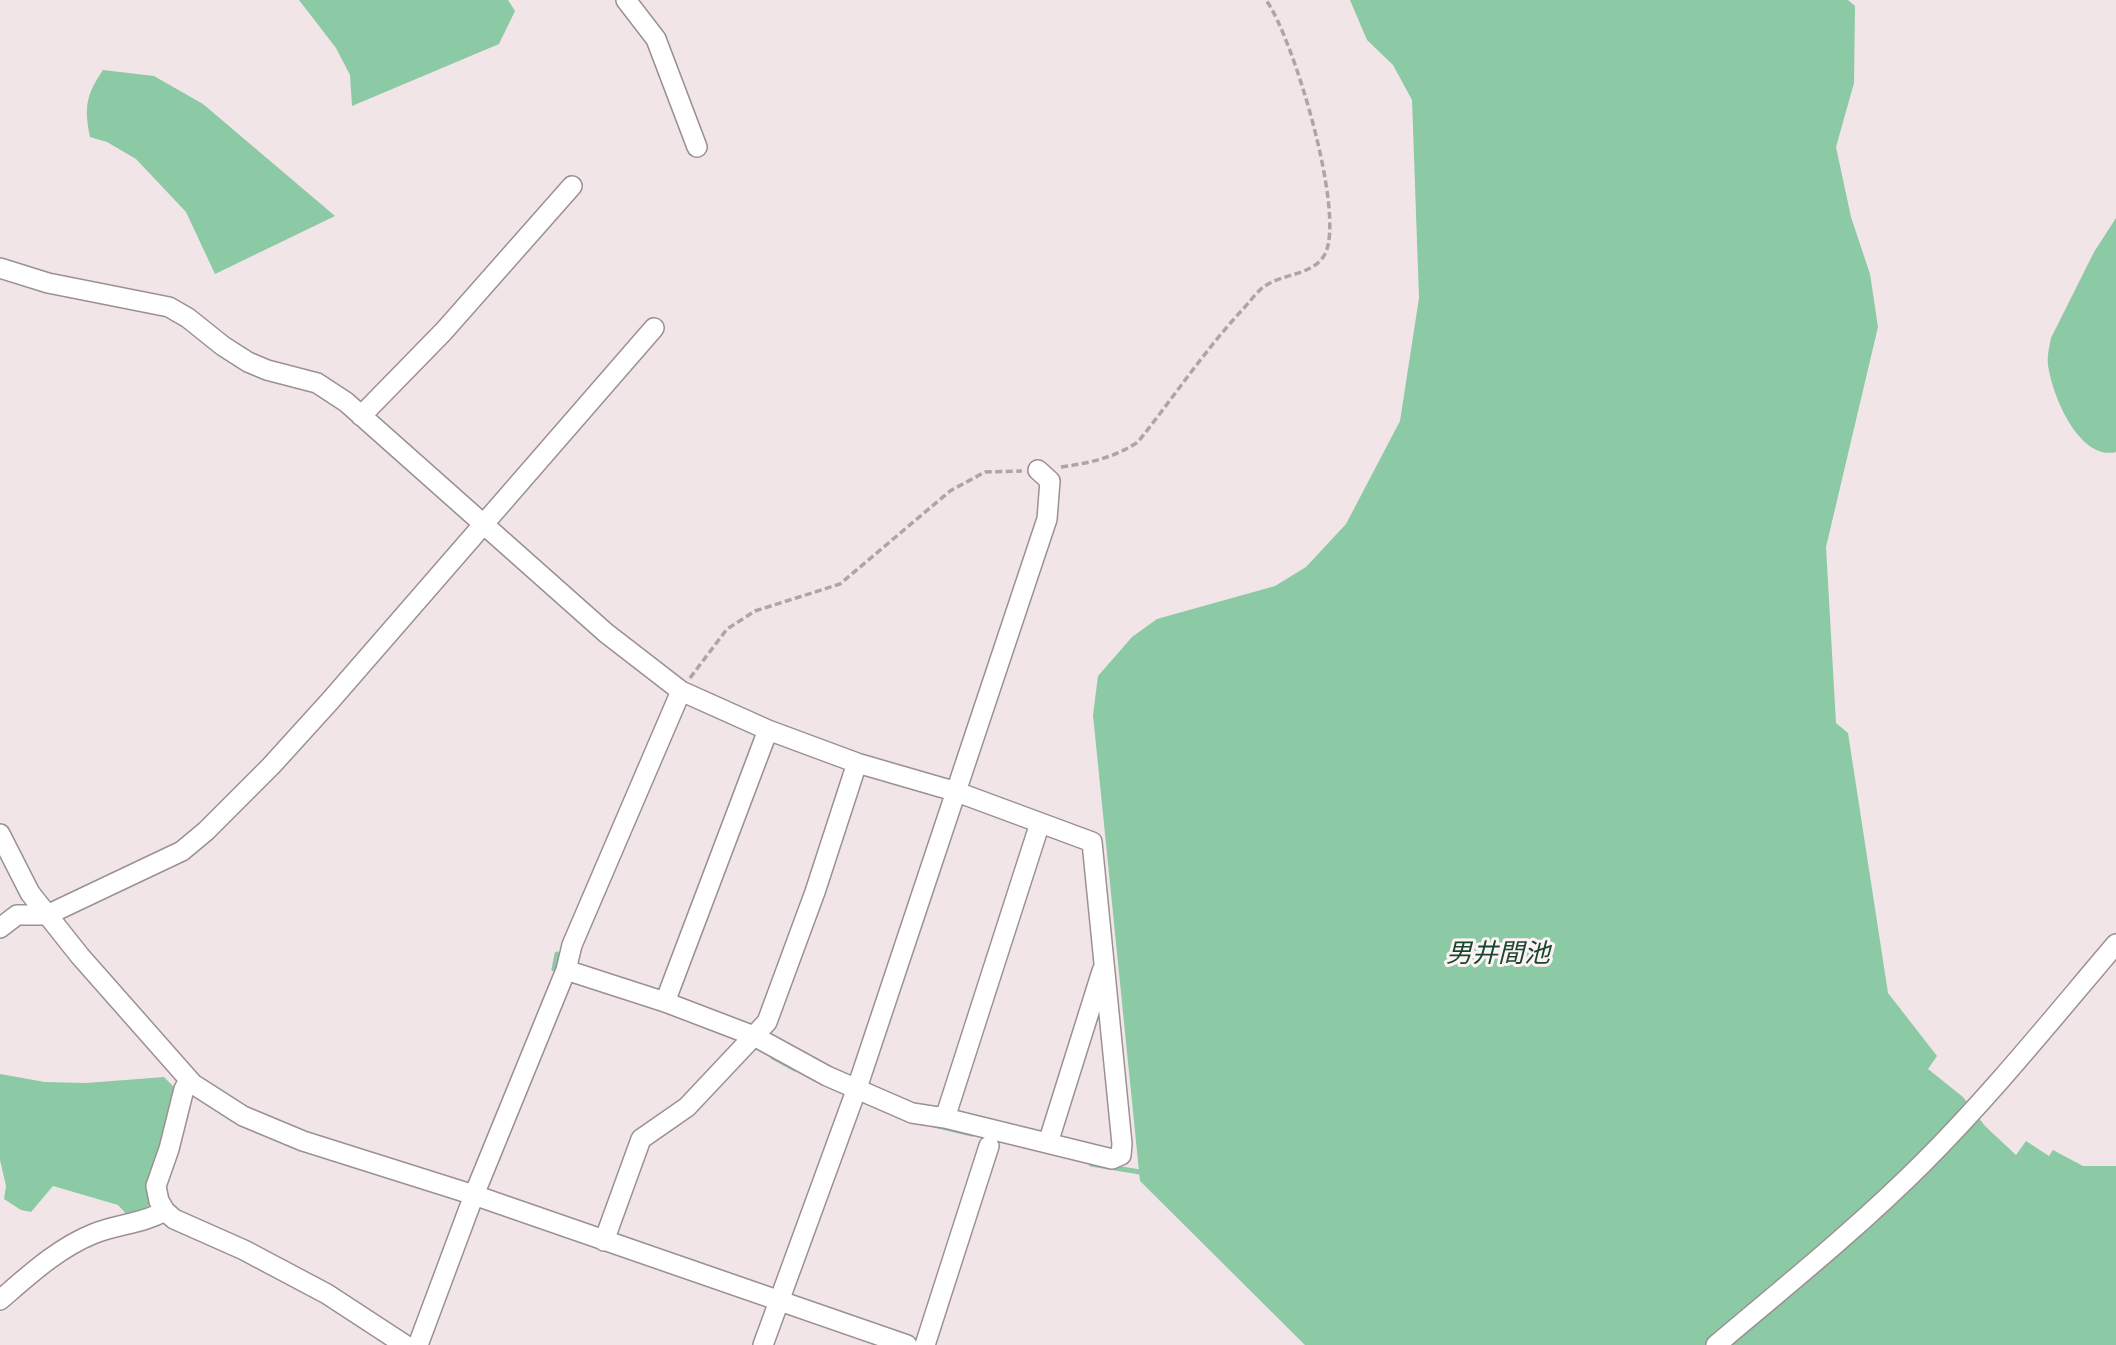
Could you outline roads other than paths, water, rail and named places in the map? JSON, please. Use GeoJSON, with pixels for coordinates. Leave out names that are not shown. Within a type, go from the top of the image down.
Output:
{"type":"FeatureCollection","features":[{"type":"Feature","properties":{"kind":"street"},"geometry":{"type":"LineString","coordinates":[[626,0],[656,39],[697,147]]}},
{"type":"Feature","properties":{"kind":"street"},"geometry":{"type":"LineString","coordinates":[[362,416],[444,331],[572,186]]}},
{"type":"Feature","properties":{"kind":"street"},"geometry":{"type":"LineString","coordinates":[[0,268],[48,284],[169,307],[248,362],[267,370],[317,383],[346,402],[606,633],[681,691],[768,730],[857,763],[957,792],[1092,842],[1121,1155],[1112,1159],[945,1118],[912,1113],[827,1076],[754,1036],[664,1002],[566,970]]}},
{"type":"Feature","properties":{"kind":"street"},"geometry":{"type":"LineString","coordinates":[[0,928],[17,915],[47,915],[182,851],[206,831],[322,710],[654,328]]}},
{"type":"Feature","properties":{"kind":"street"},"geometry":{"type":"LineString","coordinates":[[763,1345],[857,1088],[1047,519],[1050,481],[1038,470]]}},
{"type":"Feature","properties":{"kind":"street"},"geometry":{"type":"LineString","coordinates":[[418,1345],[474,1195],[566,970],[572,944],[681,691]]}},
{"type":"Feature","properties":{"kind":"street"},"geometry":{"type":"LineString","coordinates":[[664,1002],[768,730]]}},
{"type":"Feature","properties":{"kind":"street"},"geometry":{"type":"LineString","coordinates":[[604,1241],[641,1139],[687,1107],[767,1022],[815,892],[857,763]]}},
{"type":"Feature","properties":{"kind":"street"},"geometry":{"type":"LineString","coordinates":[[945,1118],[1040,823]]}},
{"type":"Feature","properties":{"kind":"street"},"geometry":{"type":"LineString","coordinates":[[0,834],[14,864],[47,915],[190,1080],[215,1100],[269,1128],[316,1146],[474,1195],[907,1345]]}},
{"type":"Feature","properties":{"kind":"street"},"geometry":{"type":"LineString","coordinates":[[1716,1345],[1865,1219],[1922,1164],[1985,1099],[2116,944]]}},
{"type":"Feature","properties":{"kind":"street"},"geometry":{"type":"LineString","coordinates":[[1048,1143],[1105,961]]}},
{"type":"Feature","properties":{"kind":"street"},"geometry":{"type":"LineString","coordinates":[[190,1080],[184,1089],[169,1149],[156,1186],[159,1201],[165,1211],[174,1219],[244,1250],[327,1294],[405,1345]]}},
{"type":"Feature","properties":{"kind":"street"},"geometry":{"type":"LineString","coordinates":[[925,1345],[989,1146]]}},
{"type":"Feature","properties":{"kind":"street"},"geometry":{"type":"LineString","coordinates":[[0,1300],[33,1271],[79,1240],[95,1233],[148,1220],[165,1211]]}},
{"type":"Feature","properties":{"kind":"water"},"geometry":{"type":"Polygon","coordinates":[[[299,0],[508,0],[515,11],[499,44],[352,106],[350,75],[336,48],[299,0]]]}},
{"type":"Feature","properties":{"kind":"water","name":"男井間池"},"geometry":{"type":"Polygon","coordinates":[[[1350,0],[1848,0],[1855,6],[1854,83],[1836,147],[1851,217],[1870,274],[1878,327],[1826,547],[1836,723],[1848,733],[1888,993],[1937,1056],[1928,1069],[1963,1097],[1985,1126],[2016,1155],[2026,1141],[2049,1156],[2053,1150],[2083,1166],[2116,1166],[2116,1345],[1305,1345],[1140,1181],[1093,715],[1098,676],[1132,637],[1157,619],[1275,586],[1306,567],[1346,524],[1400,421],[1419,298],[1412,100],[1393,65],[1367,40],[1350,0]]]}},
{"type":"Feature","properties":{"kind":"water"},"geometry":{"type":"Polygon","coordinates":[[[103,70],[154,76],[203,104],[335,216],[215,274],[186,212],[136,159],[107,142],[90,137],[88,102],[103,70]]]}},
{"type":"Feature","properties":{"kind":"water"},"geometry":{"type":"Polygon","coordinates":[[[2116,218],[2116,452],[2103,452],[2090,446],[2070,423],[2055,393],[2048,358],[2051,338],[2094,252],[2116,218]]]}},
{"type":"Feature","properties":{"kind":"water"},"geometry":{"type":"Polygon","coordinates":[[[0,1074],[45,1082],[86,1083],[164,1077],[174,1087],[175,1097],[149,1205],[141,1216],[129,1217],[118,1205],[53,1186],[31,1212],[21,1210],[4,1199],[6,1186],[0,1160],[0,1074]]]}},
{"type":"Feature","properties":{"kind":"waterway"},"geometry":{"type":"LineString","coordinates":[[554,969],[557,954]]}},
{"type":"Feature","properties":{"kind":"waterway"},"geometry":{"type":"LineString","coordinates":[[773,1057],[795,1069]]}},
{"type":"Feature","properties":{"kind":"waterway"},"geometry":{"type":"LineString","coordinates":[[934,1125],[972,1134]]}},
{"type":"Feature","properties":{"kind":"waterway"},"geometry":{"type":"LineString","coordinates":[[1091,1164],[1146,1173]]}}]}
